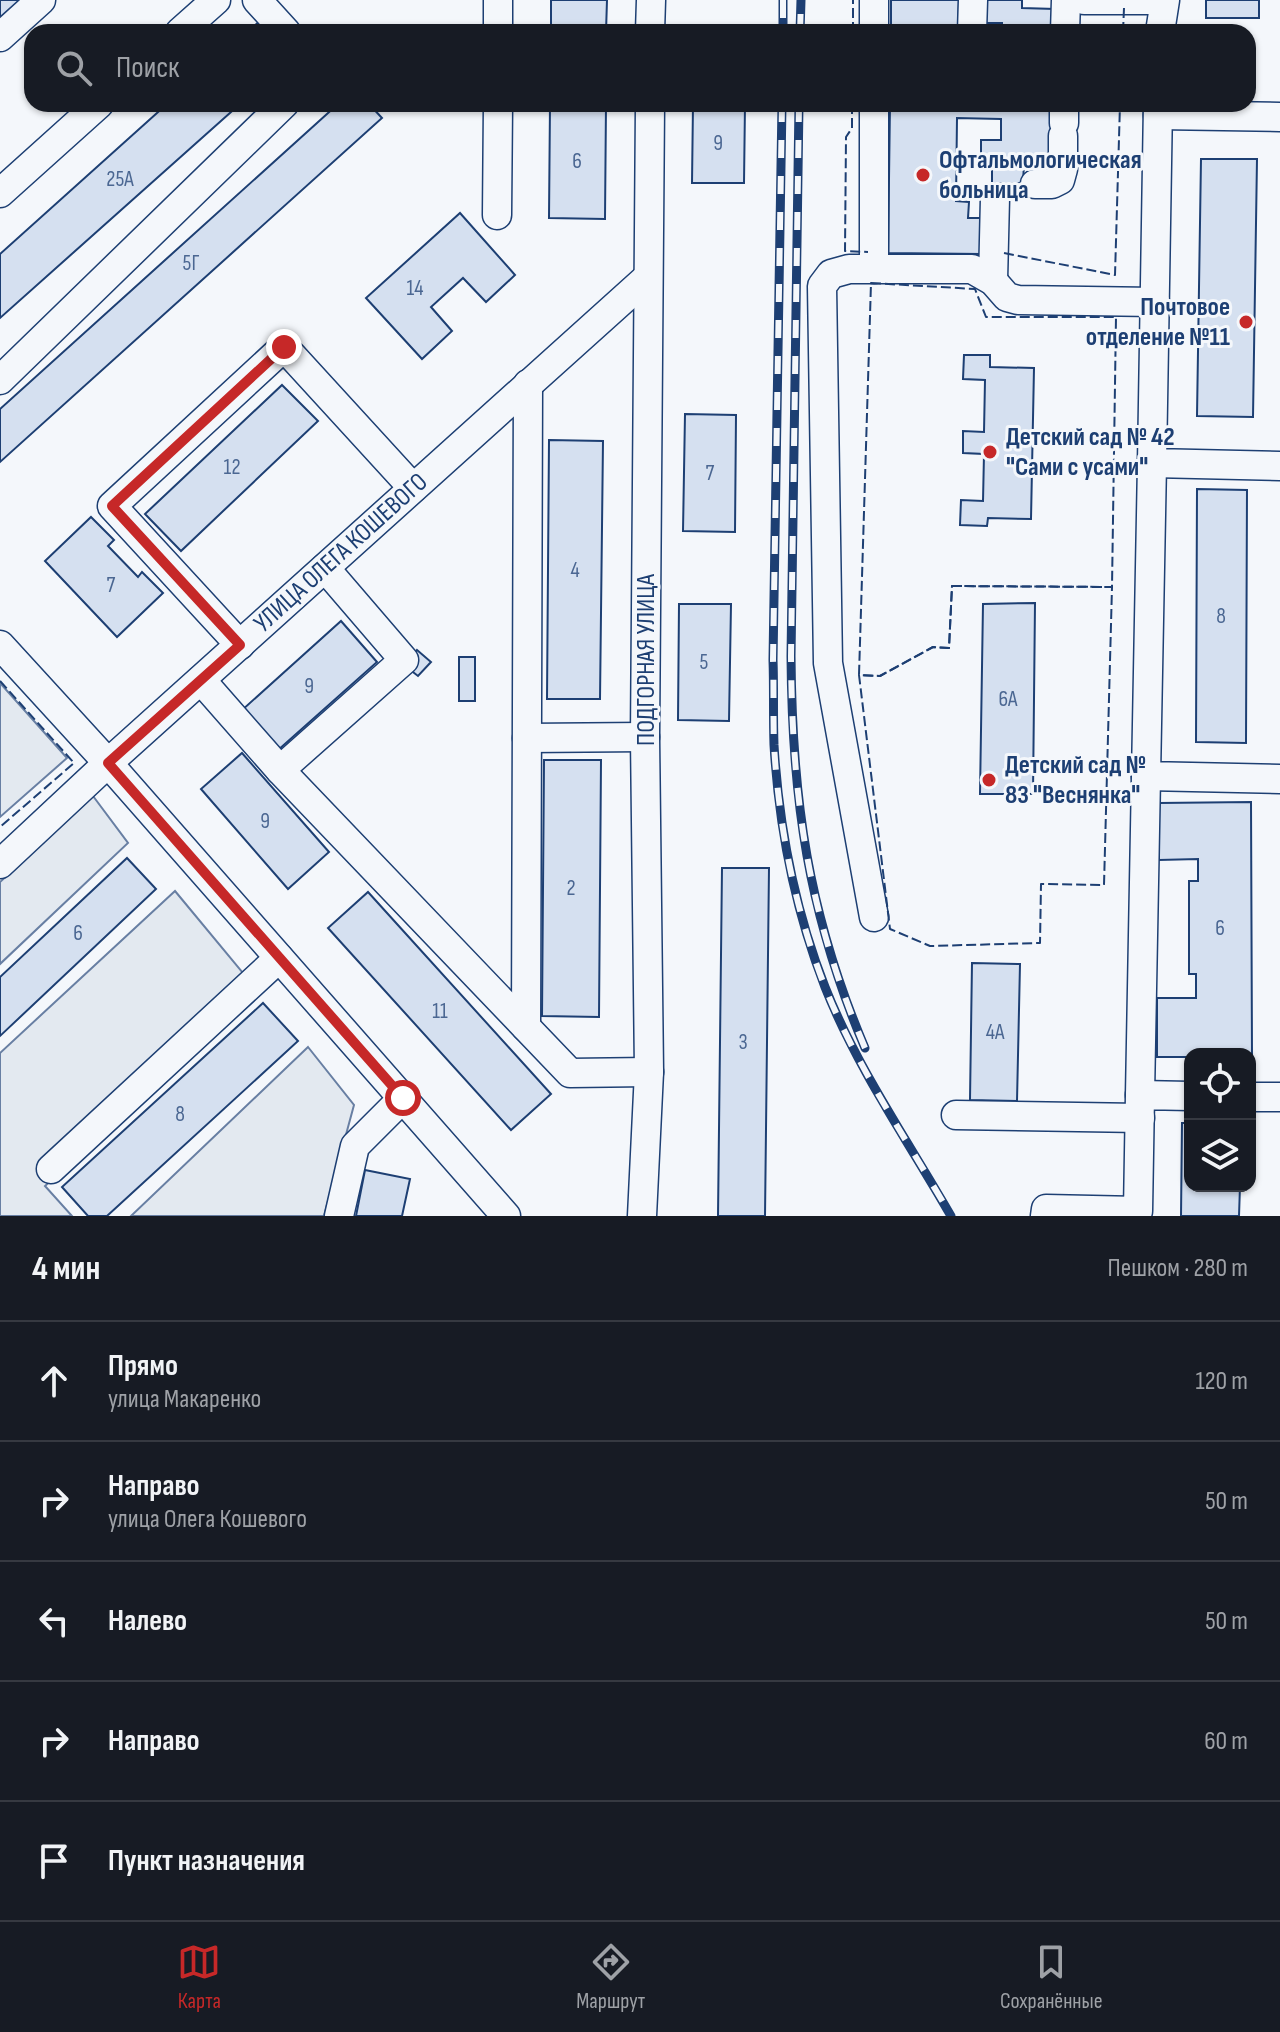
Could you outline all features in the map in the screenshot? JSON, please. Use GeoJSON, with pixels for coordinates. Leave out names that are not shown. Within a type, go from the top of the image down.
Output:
{"type":"FeatureCollection","features":[{"type":"Feature","properties":{"kind":"street"},"geometry":{"type":"LineString","coordinates":[[0,37],[41,0]]}},
{"type":"Feature","properties":{"kind":"street"},"geometry":{"type":"LineString","coordinates":[[189,24],[216,0]]}},
{"type":"Feature","properties":{"kind":"street"},"geometry":{"type":"LineString","coordinates":[[257,0],[279,24]]}},
{"type":"Feature","properties":{"kind":"street"},"geometry":{"type":"LineString","coordinates":[[498,0],[498,24]]}},
{"type":"Feature","properties":{"kind":"street"},"geometry":{"type":"LineString","coordinates":[[650,24],[651,0]]}},
{"type":"Feature","properties":{"kind":"street"},"geometry":{"type":"LineString","coordinates":[[874,0],[874,24]]}},
{"type":"Feature","properties":{"kind":"street"},"geometry":{"type":"LineString","coordinates":[[972,24],[973,0]]}},
{"type":"Feature","properties":{"kind":"street"},"geometry":{"type":"LineString","coordinates":[[1065,24],[1066,0]]}},
{"type":"Feature","properties":{"kind":"street"},"geometry":{"type":"LineString","coordinates":[[1084,0],[1153,0]]}},
{"type":"Feature","properties":{"kind":"street"},"geometry":{"type":"LineString","coordinates":[[1161,24],[1165,0]]}},
{"type":"Feature","properties":{"kind":"street"},"geometry":{"type":"LineString","coordinates":[[0,193],[90,112]]}},
{"type":"Feature","properties":{"kind":"street"},"geometry":{"type":"LineString","coordinates":[[0,380],[276,112]]}},
{"type":"Feature","properties":{"kind":"street"},"geometry":{"type":"LineString","coordinates":[[497,215],[498,112]]}},
{"type":"Feature","properties":{"kind":"street","name":"ПОДГОРНАЯ УЛИЦА"},"geometry":{"type":"LineString","coordinates":[[642,1216],[649,1072],[645,737],[650,112]]}},
{"type":"Feature","properties":{"kind":"street"},"geometry":{"type":"LineString","coordinates":[[874,112],[874,269]]}},
{"type":"Feature","properties":{"kind":"street"},"geometry":{"type":"LineString","coordinates":[[1045,1216],[1046,1209],[1138,1211],[1158,112]]}},
{"type":"Feature","properties":{"kind":"street"},"geometry":{"type":"LineString","coordinates":[[1204,112],[1280,117]]}},
{"type":"Feature","properties":{"kind":"street"},"geometry":{"type":"LineString","coordinates":[[1035,184],[1052,184],[1060,180],[1064,121]]}},
{"type":"Feature","properties":{"kind":"street"},"geometry":{"type":"LineString","coordinates":[[993,281],[995,198]]}},
{"type":"Feature","properties":{"kind":"street"},"geometry":{"type":"LineString","coordinates":[[874,917],[828,663],[822,286],[831,274],[849,269],[972,269],[993,281],[1007,297],[1018,300],[1155,302]]}},
{"type":"Feature","properties":{"kind":"street","name":"УЛИЦА ОЛЕГА КОШЕВОГО"},"geometry":{"type":"LineString","coordinates":[[0,864],[648,277]]}},
{"type":"Feature","properties":{"kind":"street"},"geometry":{"type":"LineString","coordinates":[[240,645],[112,506],[284,347],[413,488]]}},
{"type":"Feature","properties":{"kind":"street"},"geometry":{"type":"LineString","coordinates":[[526,1027],[528,384]]}},
{"type":"Feature","properties":{"kind":"street"},"geometry":{"type":"LineString","coordinates":[[1152,463],[1280,466]]}},
{"type":"Feature","properties":{"kind":"street"},"geometry":{"type":"LineString","coordinates":[[280,770],[404,660],[325,568]]}},
{"type":"Feature","properties":{"kind":"street"},"geometry":{"type":"LineString","coordinates":[[0,645],[108,763],[506,1216]]}},
{"type":"Feature","properties":{"kind":"street"},"geometry":{"type":"LineString","coordinates":[[201,680],[280,770],[570,1073],[649,1072]]}},
{"type":"Feature","properties":{"kind":"street"},"geometry":{"type":"LineString","coordinates":[[527,738],[645,737]]}},
{"type":"Feature","properties":{"kind":"street"},"geometry":{"type":"LineString","coordinates":[[1146,776],[1280,779]]}},
{"type":"Feature","properties":{"kind":"street"},"geometry":{"type":"LineString","coordinates":[[51,1169],[279,958]]}},
{"type":"Feature","properties":{"kind":"street"},"geometry":{"type":"LineString","coordinates":[[956,1115],[1140,1107],[1184,1097]]}},
{"type":"Feature","properties":{"kind":"street"},"geometry":{"type":"LineString","coordinates":[[1256,1097],[1280,1097]]}},
{"type":"Feature","properties":{"kind":"street"},"geometry":{"type":"LineString","coordinates":[[339,1216],[355,1146],[403,1098]]}},
{"type":"Feature","properties":{"kind":"shaded area"},"geometry":{"type":"Polygon","coordinates":[[[0,683],[67,758],[0,817],[0,683]]]}},
{"type":"Feature","properties":{"kind":"shaded area"},"geometry":{"type":"Polygon","coordinates":[[[93,796],[128,843],[0,964],[0,882],[93,796]]]}},
{"type":"Feature","properties":{"kind":"shaded area"},"geometry":{"type":"Polygon","coordinates":[[[175,891],[257,990],[45,1186],[72,1216],[0,1216],[0,1053],[175,891]]]}},
{"type":"Feature","properties":{"kind":"shaded area"},"geometry":{"type":"Polygon","coordinates":[[[308,1047],[354,1105],[324,1216],[131,1216],[308,1047]]]}},
{"type":"Feature","properties":{"kind":"building"},"geometry":{"type":"Polygon","coordinates":[[[0,0],[25,0],[0,22],[0,0]]]}},
{"type":"Feature","properties":{"kind":"building"},"geometry":{"type":"Polygon","coordinates":[[[551,0],[607,0],[606,24],[551,24],[551,0]]]}},
{"type":"Feature","properties":{"kind":"building"},"geometry":{"type":"Polygon","coordinates":[[[891,0],[959,0],[958,24],[891,24],[891,0]]]}},
{"type":"Feature","properties":{"kind":"building"},"geometry":{"type":"Polygon","coordinates":[[[981,0],[1022,0],[1022,8],[1055,9],[1055,24],[981,23],[981,0]]]}},
{"type":"Feature","properties":{"kind":"building"},"geometry":{"type":"Polygon","coordinates":[[[1206,0],[1259,0],[1259,18],[1206,18],[1206,0]]]}},
{"type":"Feature","properties":{"kind":"building"},"geometry":{"type":"Polygon","coordinates":[[[158,112],[231,112],[0,318],[0,254],[158,112]]]}},
{"type":"Feature","properties":{"kind":"building"},"geometry":{"type":"Polygon","coordinates":[[[329,112],[376,112],[382,118],[0,462],[0,409],[329,112]]]}},
{"type":"Feature","properties":{"kind":"building"},"geometry":{"type":"Polygon","coordinates":[[[550,112],[606,112],[605,219],[549,218],[550,112]]]}},
{"type":"Feature","properties":{"kind":"building"},"geometry":{"type":"Polygon","coordinates":[[[693,112],[745,112],[744,183],[692,183],[693,112]]]}},
{"type":"Feature","properties":{"kind":"building","name":"Офтальмологическая больница"},"geometry":{"type":"Polygon","coordinates":[[[890,112],[1054,112],[1053,163],[1024,163],[1023,183],[992,183],[992,167],[981,167],[981,140],[1001,140],[1001,119],[957,118],[956,201],[969,202],[968,218],[982,218],[981,254],[888,253],[890,112]]]}},
{"type":"Feature","properties":{"kind":"building"},"geometry":{"type":"Polygon","coordinates":[[[1201,159],[1257,159],[1253,417],[1197,416],[1201,159]]]}},
{"type":"Feature","properties":{"kind":"building"},"geometry":{"type":"Polygon","coordinates":[[[460,213],[515,275],[486,302],[463,278],[431,307],[452,331],[422,359],[366,298],[460,213]]]}},
{"type":"Feature","properties":{"kind":"building"},"geometry":{"type":"Polygon","coordinates":[[[964,355],[990,355],[990,367],[1034,368],[1031,519],[988,518],[987,526],[960,525],[961,500],[983,501],[984,454],[963,453],[963,431],[984,432],[985,380],[963,379],[964,355]]]}},
{"type":"Feature","properties":{"kind":"building"},"geometry":{"type":"Polygon","coordinates":[[[282,385],[318,421],[181,551],[145,514],[282,385]]]}},
{"type":"Feature","properties":{"kind":"building"},"geometry":{"type":"Polygon","coordinates":[[[685,414],[736,415],[735,532],[683,531],[685,414]]]}},
{"type":"Feature","properties":{"kind":"building"},"geometry":{"type":"Polygon","coordinates":[[[549,440],[603,441],[600,699],[547,699],[549,440]]]}},
{"type":"Feature","properties":{"kind":"building"},"geometry":{"type":"Polygon","coordinates":[[[1197,489],[1247,490],[1246,743],[1196,742],[1197,489]]]}},
{"type":"Feature","properties":{"kind":"building"},"geometry":{"type":"Polygon","coordinates":[[[91,517],[114,540],[108,546],[138,577],[142,572],[163,593],[117,637],[45,561],[91,517]]]}},
{"type":"Feature","properties":{"kind":"building"},"geometry":{"type":"Polygon","coordinates":[[[1035,603],[1033,794],[980,794],[983,604],[1035,603]]]}},
{"type":"Feature","properties":{"kind":"building"},"geometry":{"type":"Polygon","coordinates":[[[679,604],[731,604],[729,721],[678,720],[679,604]]]}},
{"type":"Feature","properties":{"kind":"building"},"geometry":{"type":"Polygon","coordinates":[[[341,621],[377,662],[277,751],[241,711],[341,621]]]}},
{"type":"Feature","properties":{"kind":"building"},"geometry":{"type":"Polygon","coordinates":[[[417,650],[431,662],[418,676],[404,665],[417,650]]]}},
{"type":"Feature","properties":{"kind":"building"},"geometry":{"type":"Polygon","coordinates":[[[459,657],[475,657],[475,701],[459,701],[459,657]]]}},
{"type":"Feature","properties":{"kind":"building"},"geometry":{"type":"Polygon","coordinates":[[[242,753],[329,852],[288,889],[201,789],[242,753]]]}},
{"type":"Feature","properties":{"kind":"building"},"geometry":{"type":"Polygon","coordinates":[[[544,760],[601,760],[599,1017],[542,1016],[544,760]]]}},
{"type":"Feature","properties":{"kind":"building"},"geometry":{"type":"Polygon","coordinates":[[[1251,802],[1252,1048],[1184,1048],[1184,1057],[1157,1057],[1157,998],[1196,998],[1196,974],[1189,974],[1189,881],[1198,881],[1198,859],[1159,860],[1159,803],[1251,802]]]}},
{"type":"Feature","properties":{"kind":"building"},"geometry":{"type":"Polygon","coordinates":[[[127,858],[156,889],[0,1036],[0,977],[127,858]]]}},
{"type":"Feature","properties":{"kind":"building"},"geometry":{"type":"Polygon","coordinates":[[[722,868],[769,868],[765,1216],[718,1216],[722,868]]]}},
{"type":"Feature","properties":{"kind":"building"},"geometry":{"type":"Polygon","coordinates":[[[368,892],[551,1094],[511,1130],[328,928],[368,892]]]}},
{"type":"Feature","properties":{"kind":"building"},"geometry":{"type":"Polygon","coordinates":[[[972,963],[1020,964],[1017,1101],[970,1100],[972,963]]]}},
{"type":"Feature","properties":{"kind":"building"},"geometry":{"type":"Polygon","coordinates":[[[263,1003],[298,1041],[107,1216],[88,1216],[62,1187],[263,1003]]]}},
{"type":"Feature","properties":{"kind":"building"},"geometry":{"type":"Polygon","coordinates":[[[1184,1123],[1184,1192],[1240,1192],[1239,1216],[1181,1216],[1184,1123]]]}},
{"type":"Feature","properties":{"kind":"building"},"geometry":{"type":"Polygon","coordinates":[[[365,1170],[410,1179],[402,1216],[356,1216],[365,1170]]]}},
{"type":"Feature","properties":{"kind":"railway"},"geometry":{"type":"LineString","coordinates":[[783,0],[783,24]]}},
{"type":"Feature","properties":{"kind":"railway"},"geometry":{"type":"LineString","coordinates":[[800,24],[801,0]]}},
{"type":"Feature","properties":{"kind":"railway"},"geometry":{"type":"LineString","coordinates":[[782,112],[773,660],[774,745],[784,838],[814,958],[838,1017],[868,1075],[951,1216]]}},
{"type":"Feature","properties":{"kind":"railway"},"geometry":{"type":"LineString","coordinates":[[799,112],[791,656],[795,759],[807,856],[817,903],[845,999],[865,1048]]}},
{"type":"Feature","properties":{"kind":"fence"},"geometry":{"type":"LineString","coordinates":[[853,0],[853,24]]}},
{"type":"Feature","properties":{"kind":"fence"},"geometry":{"type":"LineString","coordinates":[[1123,24],[1124,8]]}},
{"type":"Feature","properties":{"kind":"fence"},"geometry":{"type":"LineString","coordinates":[[852,112],[852,128],[846,137],[845,251],[868,252]]}},
{"type":"Feature","properties":{"kind":"fence"},"geometry":{"type":"LineString","coordinates":[[1004,253],[1115,275],[1120,112]]}},
{"type":"Feature","properties":{"kind":"fence"},"geometry":{"type":"LineString","coordinates":[[871,283],[975,289],[986,317],[1116,317],[1112,587],[952,586],[949,648],[933,647],[880,676],[859,675],[871,283]]}},
{"type":"Feature","properties":{"kind":"fence"},"geometry":{"type":"LineString","coordinates":[[952,586],[1112,587],[1104,885],[1041,884],[1040,943],[930,946],[890,929],[859,675],[880,676],[933,647],[949,648],[952,586]]}},
{"type":"Feature","properties":{"kind":"fence"},"geometry":{"type":"LineString","coordinates":[[0,681],[74,763],[0,827]]}},
{"type":"Feature","properties":{"kind":"place","name":"Офтальмологическая больница"},"geometry":{"type":"Point","coordinates":[923,175]}},
{"type":"Feature","properties":{"kind":"place","name":"Почтовое отделение №11"},"geometry":{"type":"Point","coordinates":[1246,322]}},
{"type":"Feature","properties":{"kind":"place","name":"Детский сад № 42 \"Сами с усами\""},"geometry":{"type":"Point","coordinates":[990,452]}},
{"type":"Feature","properties":{"kind":"place","name":"Детский сад № 83 \"Веснянка\""},"geometry":{"type":"Point","coordinates":[989,780]}},
{"type":"Feature","properties":{"kind":"route"},"geometry":{"type":"LineString","coordinates":[[284,347],[112,506],[240,645],[108,763],[403,1098]]}}]}
